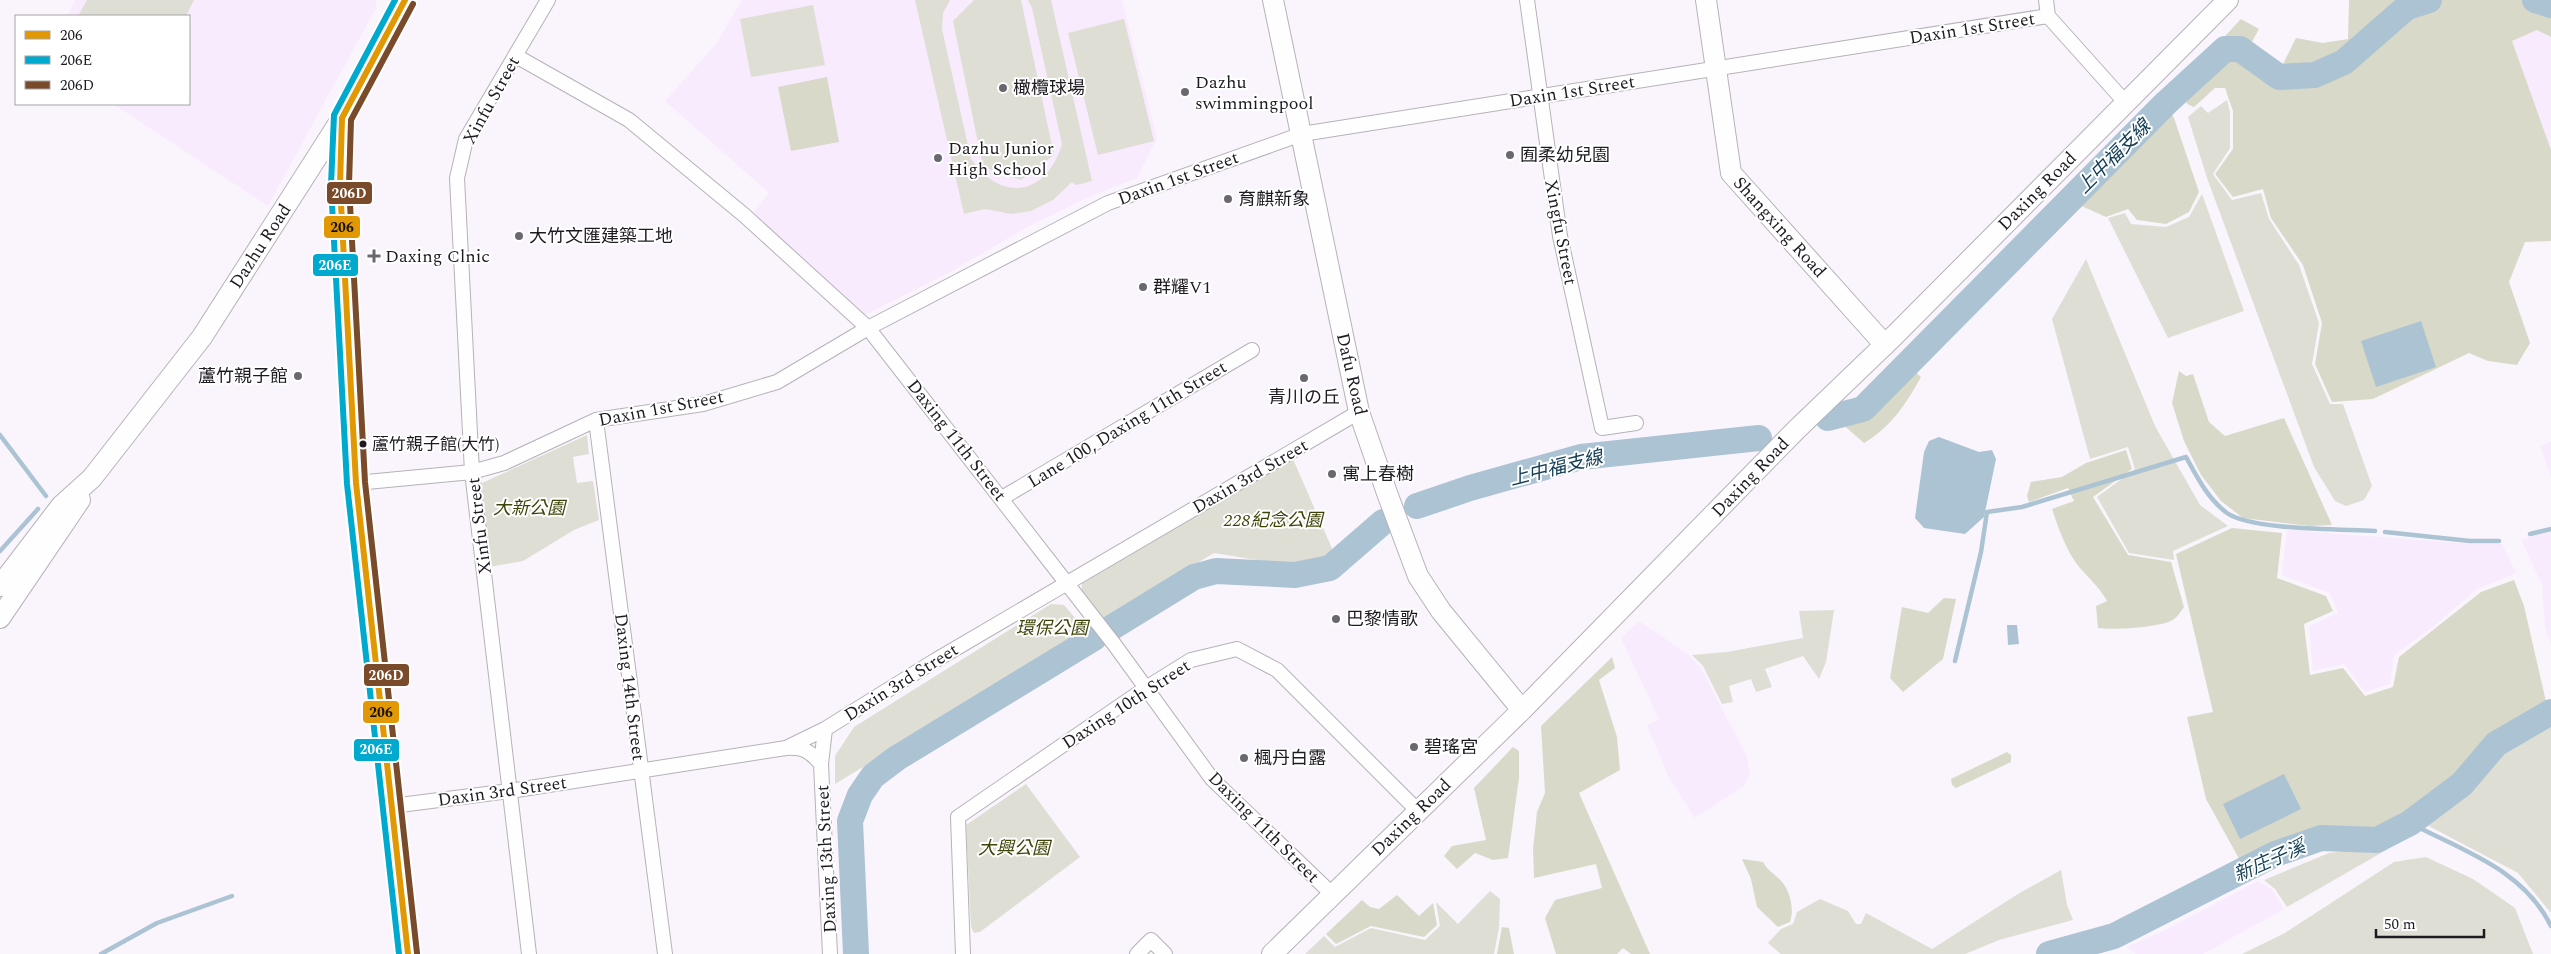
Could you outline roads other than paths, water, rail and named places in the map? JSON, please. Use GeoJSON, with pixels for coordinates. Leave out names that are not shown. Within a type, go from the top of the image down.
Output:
{"type":"FeatureCollection","features":[{"type":"Feature","properties":{"kind":"street","name":"Dazhu Road"},"geometry":{"type":"LineString","coordinates":[[0,618],[62,530],[92,478],[202,337],[342,118],[404,0]]}},
{"type":"Feature","properties":{"kind":"street","name":"Xinfu Street"},"geometry":{"type":"LineString","coordinates":[[529,954],[472,472],[457,178],[466,139],[548,0]]}},
{"type":"Feature","properties":{"kind":"street","name":"Dafu Road"},"geometry":{"type":"LineString","coordinates":[[1273,0],[1359,412],[1418,576],[1441,611],[1522,710]]}},
{"type":"Feature","properties":{"kind":"street","name":"Xingfu Street"},"geometry":{"type":"LineString","coordinates":[[1526,0],[1560,236],[1602,428],[1636,423]]}},
{"type":"Feature","properties":{"kind":"street","name":"Shangxing Road"},"geometry":{"type":"LineString","coordinates":[[1706,0],[1731,172],[1885,345]]}},
{"type":"Feature","properties":{"kind":"street"},"geometry":{"type":"LineString","coordinates":[[2046,0],[2048,16],[2125,102]]}},
{"type":"Feature","properties":{"kind":"street","name":"Daxing Road"},"geometry":{"type":"LineString","coordinates":[[1272,954],[1522,710],[1796,430],[1885,345],[2228,0]]}},
{"type":"Feature","properties":{"kind":"street","name":"Daxin 1st Street"},"geometry":{"type":"LineString","coordinates":[[356,483],[472,472],[504,463],[596,420],[702,404],[777,382],[868,328],[1108,203],[1302,134],[2048,16]]}},
{"type":"Feature","properties":{"kind":"street","name":"Daxing 11th Street"},"geometry":{"type":"LineString","coordinates":[[516,56],[629,120],[744,215],[868,328],[1002,498],[1146,688],[1212,779],[1332,894]]}},
{"type":"Feature","properties":{"kind":"street"},"geometry":{"type":"LineString","coordinates":[[342,118],[340,184],[356,483],[408,954]]}},
{"type":"Feature","properties":{"kind":"street","name":"Lane 100, Daxing 11th Street"},"geometry":{"type":"LineString","coordinates":[[1002,498],[1252,350]]}},
{"type":"Feature","properties":{"kind":"street","name":"Daxin 3rd Street"},"geometry":{"type":"LineString","coordinates":[[392,806],[510,791],[786,748],[825,729],[1065,583],[1359,412]]}},
{"type":"Feature","properties":{"kind":"street","name":"Daxing 14th Street"},"geometry":{"type":"LineString","coordinates":[[596,420],[665,954]]}},
{"type":"Feature","properties":{"kind":"street","name":"Dazhu Road"},"geometry":{"type":"LineString","coordinates":[[0,586],[61,506],[92,478]]}},
{"type":"Feature","properties":{"kind":"street","name":"Daxing 10th Street"},"geometry":{"type":"LineString","coordinates":[[963,954],[958,817],[1146,688],[1191,660],[1237,649],[1277,670],[1418,811]]}},
{"type":"Feature","properties":{"kind":"street","name":"Daxing 13th Street"},"geometry":{"type":"LineString","coordinates":[[825,729],[821,764],[830,954]]}},
{"type":"Feature","properties":{"kind":"street","name":"Daxing 13th Street"},"geometry":{"type":"LineString","coordinates":[[786,748],[801,747],[812,753],[821,764]]}},
{"type":"Feature","properties":{"kind":"street"},"geometry":{"type":"LineString","coordinates":[[1137,954],[1151,940],[1165,954]]}},
{"type":"Feature","properties":{"kind":"water"},"geometry":{"type":"Polygon","coordinates":[[[2421,321],[2436,367],[2376,387],[2361,341],[2421,321]]]}},
{"type":"Feature","properties":{"kind":"water"},"geometry":{"type":"Polygon","coordinates":[[[1939,437],[1979,452],[1992,450],[1996,459],[1984,517],[1965,534],[1924,528],[1915,518],[1924,452],[1929,441],[1939,437]]]}},
{"type":"Feature","properties":{"kind":"water"},"geometry":{"type":"Polygon","coordinates":[[[2007,625],[2017,625],[2019,644],[2008,645],[2007,625]]]}},
{"type":"Feature","properties":{"kind":"water"},"geometry":{"type":"Polygon","coordinates":[[[2284,774],[2301,809],[2240,839],[2223,804],[2284,774]]]}},
{"type":"Feature","properties":{"kind":"waterway","name":"上中福支線"},"geometry":{"type":"LineString","coordinates":[[1828,418],[1863,409],[2166,103],[2225,49],[2240,49],[2279,77],[2315,75],[2344,62],[2407,7],[2429,0]]}},
{"type":"Feature","properties":{"kind":"waterway","name":"上中福支線"},"geometry":{"type":"LineString","coordinates":[[2535,0],[2551,5]]}},
{"type":"Feature","properties":{"kind":"waterway"},"geometry":{"type":"LineString","coordinates":[[0,435],[46,496]]}},
{"type":"Feature","properties":{"kind":"waterway","name":"上中福支線"},"geometry":{"type":"LineString","coordinates":[[1417,506],[1470,488],[1581,457],[1759,438]]}},
{"type":"Feature","properties":{"kind":"waterway"},"geometry":{"type":"LineString","coordinates":[[1955,661],[1981,552],[1987,512],[2022,507],[2186,457],[2214,501],[2227,513],[2239,519],[2275,526],[2375,531]]}},
{"type":"Feature","properties":{"kind":"waterway"},"geometry":{"type":"LineString","coordinates":[[0,551],[38,509]]}},
{"type":"Feature","properties":{"kind":"waterway"},"geometry":{"type":"LineString","coordinates":[[1111,628],[1194,577],[1216,571],[1295,575],[1330,568],[1383,522]]}},
{"type":"Feature","properties":{"kind":"waterway"},"geometry":{"type":"LineString","coordinates":[[2530,534],[2551,529]]}},
{"type":"Feature","properties":{"kind":"waterway"},"geometry":{"type":"LineString","coordinates":[[2385,532],[2470,541],[2499,541]]}},
{"type":"Feature","properties":{"kind":"waterway"},"geometry":{"type":"LineString","coordinates":[[856,954],[850,821],[860,795],[873,776],[897,758],[1094,638]]}},
{"type":"Feature","properties":{"kind":"waterway","name":"新庄子溪"},"geometry":{"type":"LineString","coordinates":[[2049,954],[2114,936],[2275,854],[2321,838],[2377,840],[2410,823],[2462,784],[2496,744],[2551,712]]}},
{"type":"Feature","properties":{"kind":"waterway"},"geometry":{"type":"LineString","coordinates":[[2410,823],[2471,853],[2508,876],[2525,890],[2539,906],[2551,926]]}},
{"type":"Feature","properties":{"kind":"waterway"},"geometry":{"type":"LineString","coordinates":[[101,954],[157,923],[232,896]]}},
{"type":"Feature","properties":{"kind":"place","name":"橄欖球場"},"geometry":{"type":"Point","coordinates":[1003,88]}},
{"type":"Feature","properties":{"kind":"place","name":"Dazhu swimmingpool"},"geometry":{"type":"Point","coordinates":[1185,92]}},
{"type":"Feature","properties":{"kind":"place","name":"囿柔幼兒園"},"geometry":{"type":"Point","coordinates":[1510,155]}},
{"type":"Feature","properties":{"kind":"place","name":"Dazhu Junior High School"},"geometry":{"type":"Point","coordinates":[938,158]}},
{"type":"Feature","properties":{"kind":"place","name":"育麒新象"},"geometry":{"type":"Point","coordinates":[1228,199]}},
{"type":"Feature","properties":{"kind":"place","name":"大竹文匯建築工地"},"geometry":{"type":"Point","coordinates":[519,236]}},
{"type":"Feature","properties":{"kind":"place","name":"Daxing Clnic"},"geometry":{"type":"Point","coordinates":[374,256]}},
{"type":"Feature","properties":{"kind":"place","name":"群耀V1"},"geometry":{"type":"Point","coordinates":[1143,287]}},
{"type":"Feature","properties":{"kind":"place","name":"蘆竹親子館"},"geometry":{"type":"Point","coordinates":[298,376]}},
{"type":"Feature","properties":{"kind":"place","name":"青川の丘"},"geometry":{"type":"Point","coordinates":[1304,378]}},
{"type":"Feature","properties":{"kind":"place","name":"蘆竹親子館(大竹)"},"geometry":{"type":"Point","coordinates":[363,444]}},
{"type":"Feature","properties":{"kind":"place","name":"寓上春樹"},"geometry":{"type":"Point","coordinates":[1332,474]}},
{"type":"Feature","properties":{"kind":"place","name":"巴黎情歌"},"geometry":{"type":"Point","coordinates":[1336,619]}},
{"type":"Feature","properties":{"kind":"place","name":"碧瑤宮"},"geometry":{"type":"Point","coordinates":[1414,747]}},
{"type":"Feature","properties":{"kind":"place","name":"楓丹白露"},"geometry":{"type":"Point","coordinates":[1244,758]}},
{"type":"Feature","properties":{"kind":"park label","name":"大新公園"},"geometry":{"type":"Point","coordinates":[529,508]}},
{"type":"Feature","properties":{"kind":"park label","name":"228紀念公園"},"geometry":{"type":"Point","coordinates":[1273,520]}},
{"type":"Feature","properties":{"kind":"park label","name":"環保公園"},"geometry":{"type":"Point","coordinates":[1052,628]}},
{"type":"Feature","properties":{"kind":"park label","name":"大興公園"},"geometry":{"type":"Point","coordinates":[1014,848]}}]}
